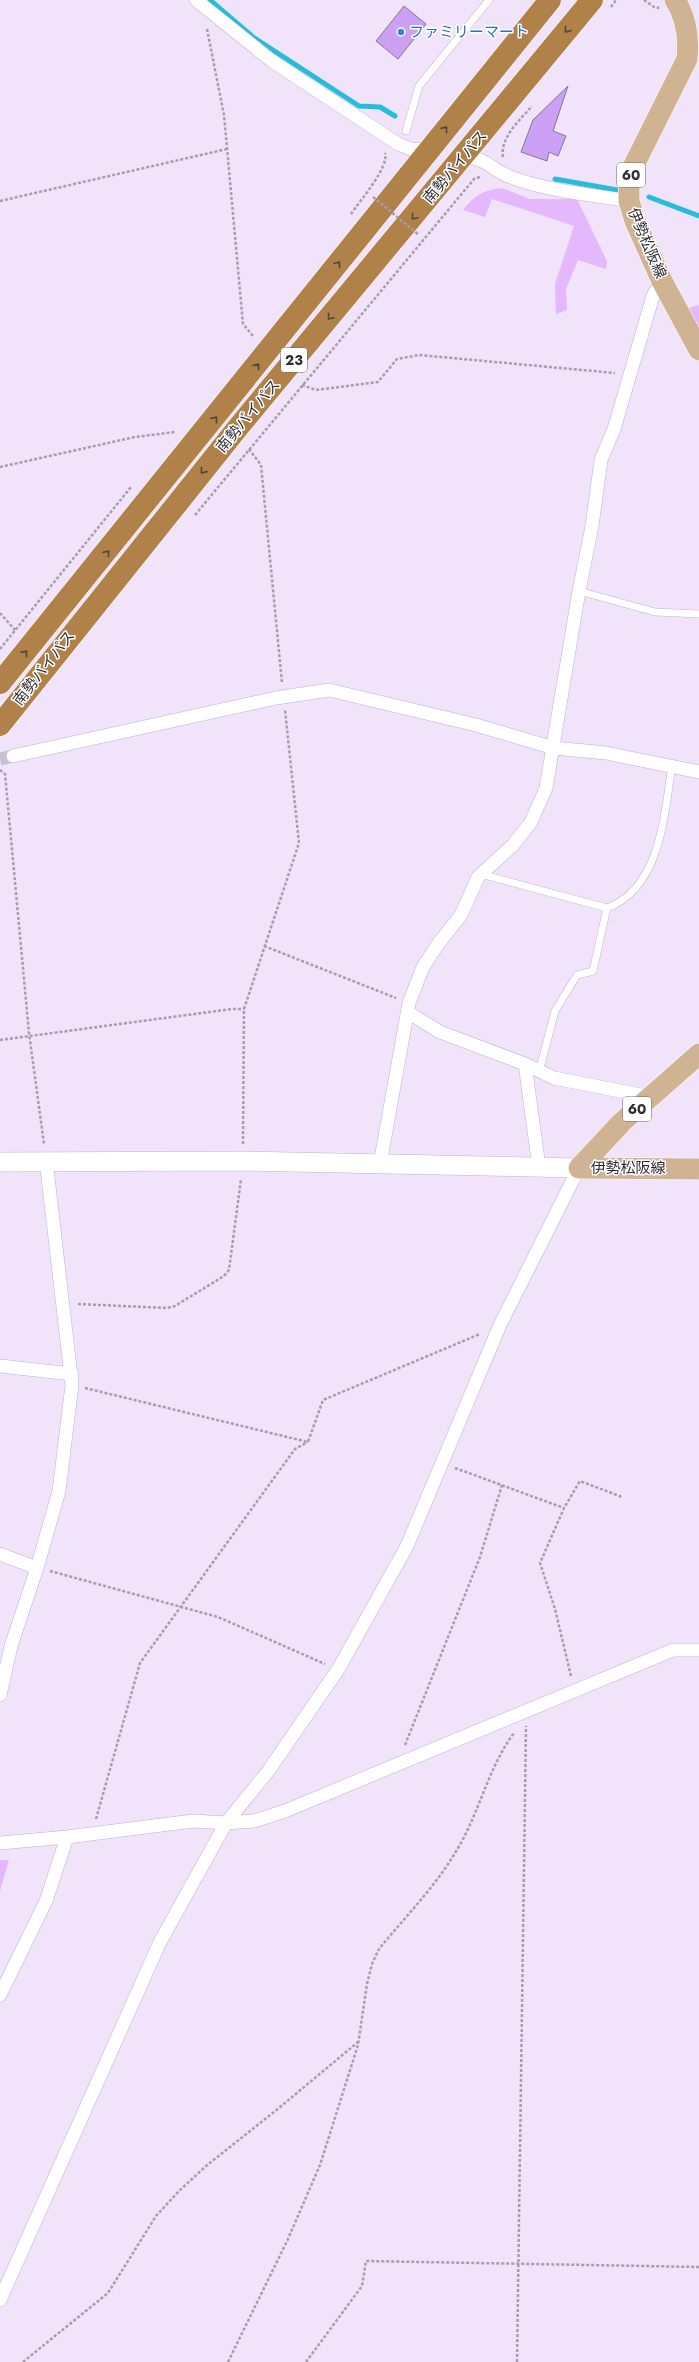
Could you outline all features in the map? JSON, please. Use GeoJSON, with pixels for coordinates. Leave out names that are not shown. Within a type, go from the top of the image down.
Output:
{"type":"FeatureCollection","features":[{"type":"Feature","properties":{"kind":"highway","name":"南勢バイパス"},"geometry":{"type":"LineString","coordinates":[[0,684],[224,408],[428,150],[550,0]]}},
{"type":"Feature","properties":{"kind":"highway","name":"南勢バイパス"},"geometry":{"type":"LineString","coordinates":[[0,725],[240,425],[463,158],[600,6]]}},
{"type":"Feature","properties":{"kind":"main road","name":"伊勢松阪線"},"geometry":{"type":"LineString","coordinates":[[675,0],[681,9],[687,27],[687,59],[633,167],[629,185],[629,201],[635,220],[662,281],[699,350]]}},
{"type":"Feature","properties":{"kind":"main road","name":"伊勢松阪線"},"geometry":{"type":"LineString","coordinates":[[579,1168],[622,1122],[699,1054]]}},
{"type":"Feature","properties":{"kind":"main road","name":"伊勢松阪線"},"geometry":{"type":"LineString","coordinates":[[579,1168],[699,1169]]}},
{"type":"Feature","properties":{"kind":"street"},"geometry":{"type":"LineString","coordinates":[[196,0],[210,13],[272,61],[380,131],[411,149],[428,150]]}},
{"type":"Feature","properties":{"kind":"street"},"geometry":{"type":"LineString","coordinates":[[463,158],[478,158],[500,172],[541,185],[629,201]]}},
{"type":"Feature","properties":{"kind":"street"},"geometry":{"type":"LineString","coordinates":[[380,1164],[409,1008],[423,967],[438,944],[461,915],[481,874],[512,845],[531,822],[546,788],[554,748],[579,591],[592,526],[601,460],[614,429],[653,296],[662,281]]}},
{"type":"Feature","properties":{"kind":"street"},"geometry":{"type":"LineString","coordinates":[[13,756],[283,697],[329,690],[476,725],[554,748],[606,753],[699,772]]}},
{"type":"Feature","properties":{"kind":"street"},"geometry":{"type":"LineString","coordinates":[[409,1008],[440,1032],[525,1064],[554,1078],[651,1097]]}},
{"type":"Feature","properties":{"kind":"street"},"geometry":{"type":"LineString","coordinates":[[525,1064],[539,1167]]}},
{"type":"Feature","properties":{"kind":"street"},"geometry":{"type":"LineString","coordinates":[[0,1695],[11,1646],[37,1568],[59,1491],[72,1380],[46,1160]]}},
{"type":"Feature","properties":{"kind":"street"},"geometry":{"type":"LineString","coordinates":[[0,1162],[46,1160],[243,1161],[579,1168],[500,1325],[407,1546],[339,1668],[269,1770],[226,1823],[160,1942],[0,2300]]}},
{"type":"Feature","properties":{"kind":"street"},"geometry":{"type":"LineString","coordinates":[[0,1366],[72,1380]]}},
{"type":"Feature","properties":{"kind":"street"},"geometry":{"type":"LineString","coordinates":[[0,1554],[37,1568]]}},
{"type":"Feature","properties":{"kind":"street"},"geometry":{"type":"LineString","coordinates":[[0,1843],[66,1837],[193,1821],[226,1823],[254,1821],[285,1811],[673,1650],[699,1650]]}},
{"type":"Feature","properties":{"kind":"street"},"geometry":{"type":"LineString","coordinates":[[0,1994],[46,1901],[66,1837]]}},
{"type":"Feature","properties":{"kind":"lane"},"geometry":{"type":"LineString","coordinates":[[406,131],[419,86],[489,0]]}},
{"type":"Feature","properties":{"kind":"lane"},"geometry":{"type":"LineString","coordinates":[[579,591],[655,612],[699,614]]}},
{"type":"Feature","properties":{"kind":"lane"},"geometry":{"type":"LineString","coordinates":[[481,874],[607,908],[620,903],[633,892],[649,869],[662,830],[672,766]]}},
{"type":"Feature","properties":{"kind":"lane"},"geometry":{"type":"LineString","coordinates":[[538,1070],[542,1061],[555,1011],[577,975],[593,971],[607,908]]}},
{"type":"Feature","properties":{"kind":"path"},"geometry":{"type":"LineString","coordinates":[[600,6],[616,0]]}},
{"type":"Feature","properties":{"kind":"path"},"geometry":{"type":"LineString","coordinates":[[210,13],[206,23],[224,115],[243,324],[253,336]]}},
{"type":"Feature","properties":{"kind":"path"},"geometry":{"type":"LineString","coordinates":[[194,516],[474,179],[491,177],[500,172],[504,163],[502,152],[506,138],[535,102]]}},
{"type":"Feature","properties":{"kind":"path"},"geometry":{"type":"LineString","coordinates":[[346,220],[378,175],[385,162],[386,156],[377,139],[380,131]]}},
{"type":"Feature","properties":{"kind":"path"},"geometry":{"type":"LineString","coordinates":[[0,201],[227,149]]}},
{"type":"Feature","properties":{"kind":"path"},"geometry":{"type":"LineString","coordinates":[[373,198],[418,235]]}},
{"type":"Feature","properties":{"kind":"path"},"geometry":{"type":"LineString","coordinates":[[248,342],[258,331]]}},
{"type":"Feature","properties":{"kind":"path"},"geometry":{"type":"LineString","coordinates":[[302,385],[316,390],[378,382],[397,359],[419,355],[629,375]]}},
{"type":"Feature","properties":{"kind":"path"},"geometry":{"type":"LineString","coordinates":[[170,438],[178,428]]}},
{"type":"Feature","properties":{"kind":"path"},"geometry":{"type":"LineString","coordinates":[[0,467],[135,437],[175,432]]}},
{"type":"Feature","properties":{"kind":"path"},"geometry":{"type":"LineString","coordinates":[[63,1303],[167,1308],[175,1306],[224,1276],[229,1270],[243,1161],[244,1009],[299,843],[283,697],[261,465],[249,449]]}},
{"type":"Feature","properties":{"kind":"path"},"geometry":{"type":"LineString","coordinates":[[0,649],[135,482]]}},
{"type":"Feature","properties":{"kind":"path"},"geometry":{"type":"LineString","coordinates":[[0,613],[15,630]]}},
{"type":"Feature","properties":{"kind":"path"},"geometry":{"type":"LineString","coordinates":[[0,770],[5,774],[29,1036],[46,1160]]}},
{"type":"Feature","properties":{"kind":"path"},"geometry":{"type":"LineString","coordinates":[[264,946],[409,1008]]}},
{"type":"Feature","properties":{"kind":"path"},"geometry":{"type":"LineString","coordinates":[[0,1040],[232,1009],[244,1009]]}},
{"type":"Feature","properties":{"kind":"path"},"geometry":{"type":"LineString","coordinates":[[91,1834],[140,1663],[295,1449],[308,1442],[323,1400],[500,1325]]}},
{"type":"Feature","properties":{"kind":"path"},"geometry":{"type":"LineString","coordinates":[[72,1380],[308,1442]]}},
{"type":"Feature","properties":{"kind":"path"},"geometry":{"type":"LineString","coordinates":[[442,1463],[564,1508]]}},
{"type":"Feature","properties":{"kind":"path"},"geometry":{"type":"LineString","coordinates":[[574,1690],[554,1609],[540,1563],[564,1508],[580,1481],[622,1497]]}},
{"type":"Feature","properties":{"kind":"path"},"geometry":{"type":"LineString","coordinates":[[397,1764],[480,1557],[502,1485]]}},
{"type":"Feature","properties":{"kind":"path"},"geometry":{"type":"LineString","coordinates":[[37,1568],[218,1616],[323,1663],[339,1668]]}},
{"type":"Feature","properties":{"kind":"path"},"geometry":{"type":"LineString","coordinates":[[517,2362],[526,1724],[522,1726]]}},
{"type":"Feature","properties":{"kind":"path"},"geometry":{"type":"LineString","coordinates":[[228,2362],[288,2239],[320,2165],[341,2103],[358,2041],[367,1984],[372,1964],[379,1949],[449,1863],[459,1847],[501,1750],[518,1728]]}},
{"type":"Feature","properties":{"kind":"path"},"geometry":{"type":"LineString","coordinates":[[23,2362],[108,2293],[138,2248],[156,2216],[179,2191],[206,2166],[279,2108],[358,2041]]}},
{"type":"Feature","properties":{"kind":"path"},"geometry":{"type":"LineString","coordinates":[[306,2362],[362,2286],[366,2261],[518,2265],[699,2267]]}},
{"type":"Feature","properties":{"kind":"shaded area"},"geometry":{"type":"Polygon","coordinates":[[[502,188],[530,199],[577,199],[607,261],[606,269],[578,260],[566,289],[567,310],[556,314],[555,284],[574,226],[492,199],[485,217],[463,210],[480,194],[490,190],[502,188]]]}},
{"type":"Feature","properties":{"kind":"shaded area"},"geometry":{"type":"Polygon","coordinates":[[[699,305],[699,336],[685,309],[699,305]]]}},
{"type":"Feature","properties":{"kind":"shaded area"},"geometry":{"type":"Polygon","coordinates":[[[0,1860],[9,1860],[0,1891],[0,1860]]]}},
{"type":"Feature","properties":{"kind":"building","name":"ファミリーマート"},"geometry":{"type":"Polygon","coordinates":[[[404,6],[426,24],[398,59],[376,41],[404,6]]]}},
{"type":"Feature","properties":{"kind":"building"},"geometry":{"type":"Polygon","coordinates":[[[568,86],[553,131],[566,136],[558,156],[549,152],[547,161],[521,152],[533,120],[568,86]]]}},
{"type":"Feature","properties":{"kind":"waterway"},"geometry":{"type":"LineString","coordinates":[[210,0],[253,37],[359,106],[380,107],[395,116]]}},
{"type":"Feature","properties":{"kind":"waterway"},"geometry":{"type":"LineString","coordinates":[[555,179],[623,191]]}},
{"type":"Feature","properties":{"kind":"waterway"},"geometry":{"type":"LineString","coordinates":[[649,197],[699,216]]}},
{"type":"Feature","properties":{"kind":"tunnel"},"geometry":{"type":"LineString","coordinates":[[0,759],[13,756]]}},
{"type":"Feature","properties":{"kind":"place","name":"ファミリーマート"},"geometry":{"type":"Point","coordinates":[401,32]}}]}
